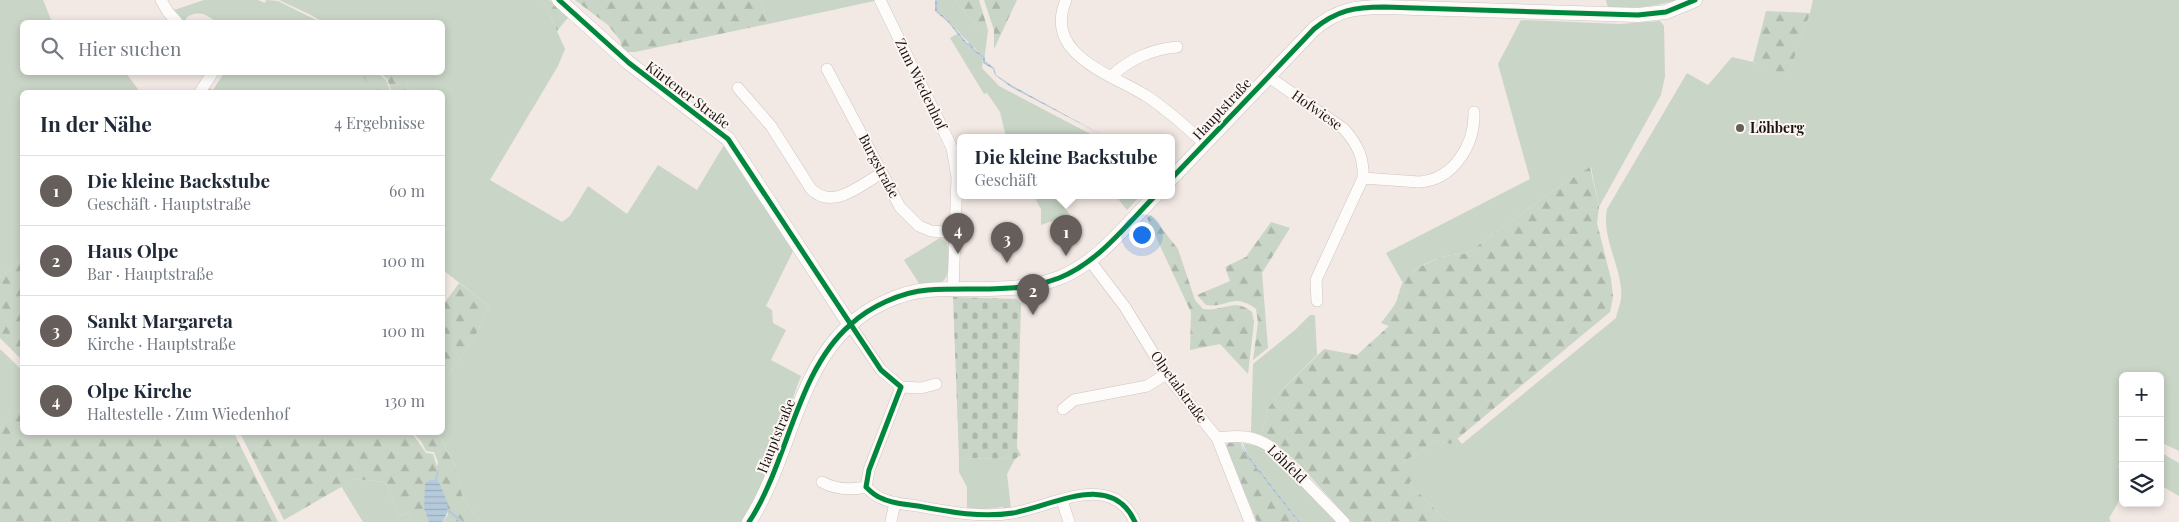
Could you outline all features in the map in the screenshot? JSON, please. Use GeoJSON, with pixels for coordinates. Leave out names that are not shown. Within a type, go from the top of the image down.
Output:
{"type":"FeatureCollection","features":[{"type":"Feature","properties":{"kind":"street"},"geometry":{"type":"LineString","coordinates":[[161,0],[175,20]]}},
{"type":"Feature","properties":{"kind":"street","name":"Kürtener Straße"},"geometry":{"type":"LineString","coordinates":[[559,0],[629,63],[728,139],[850,325]]}},
{"type":"Feature","properties":{"kind":"street","name":"Zum Wiedenhof"},"geometry":{"type":"LineString","coordinates":[[880,0],[952,148],[957,177],[953,290]]}},
{"type":"Feature","properties":{"kind":"street"},"geometry":{"type":"LineString","coordinates":[[1066,0],[1062,16],[1062,28],[1070,47],[1085,62],[1112,76],[1168,111],[1205,144]]}},
{"type":"Feature","properties":{"kind":"street","name":"Hauptstraße"},"geometry":{"type":"LineString","coordinates":[[1175,175],[1314,29],[1329,17],[1352,9],[1487,6],[1605,15],[1666,12],[1695,0]]}},
{"type":"Feature","properties":{"kind":"street"},"geometry":{"type":"LineString","coordinates":[[1112,76],[1132,60],[1165,48],[1177,47]]}},
{"type":"Feature","properties":{"kind":"street","name":"Burgstraße"},"geometry":{"type":"LineString","coordinates":[[827,69],[900,207],[919,226],[931,231],[954,233]]}},
{"type":"Feature","properties":{"kind":"street"},"geometry":{"type":"LineString","coordinates":[[201,90],[211,75]]}},
{"type":"Feature","properties":{"kind":"street","name":"Hofwiese"},"geometry":{"type":"LineString","coordinates":[[1269,77],[1344,129],[1361,153],[1363,178],[1316,280],[1316,302]]}},
{"type":"Feature","properties":{"kind":"street"},"geometry":{"type":"LineString","coordinates":[[738,88],[771,126],[810,189],[817,195],[832,199],[882,172]]}},
{"type":"Feature","properties":{"kind":"street"},"geometry":{"type":"LineString","coordinates":[[1363,178],[1419,182],[1444,175],[1461,157],[1469,141],[1474,126],[1474,112]]}},
{"type":"Feature","properties":{"kind":"street","name":"Hauptstraße"},"geometry":{"type":"LineString","coordinates":[[749,522],[765,493],[815,370],[830,347],[850,325],[877,307],[905,295],[927,290],[992,290],[1035,285],[1064,276],[1090,261],[1152,199]]}},
{"type":"Feature","properties":{"kind":"street","name":"Olpetalstraße"},"geometry":{"type":"LineString","coordinates":[[1090,261],[1125,307],[1166,374],[1217,438],[1250,522]]}},
{"type":"Feature","properties":{"kind":"street"},"geometry":{"type":"LineString","coordinates":[[850,325],[881,370],[901,387],[921,388],[936,384]]}},
{"type":"Feature","properties":{"kind":"street"},"geometry":{"type":"LineString","coordinates":[[1063,409],[1074,400],[1147,386],[1166,374]]}},
{"type":"Feature","properties":{"kind":"street"},"geometry":{"type":"LineString","coordinates":[[866,487],[869,470],[901,387]]}},
{"type":"Feature","properties":{"kind":"street","name":"Löhfeld"},"geometry":{"type":"LineString","coordinates":[[1217,438],[1235,436],[1262,440],[1344,522]]}},
{"type":"Feature","properties":{"kind":"street"},"geometry":{"type":"LineString","coordinates":[[822,482],[838,488],[853,490],[866,487],[883,499],[895,502],[965,514],[985,515],[1013,513],[1089,493],[1105,495],[1121,502],[1130,510],[1135,522]]}},
{"type":"Feature","properties":{"kind":"street"},"geometry":{"type":"LineString","coordinates":[[1062,500],[1069,522]]}},
{"type":"Feature","properties":{"kind":"street"},"geometry":{"type":"LineString","coordinates":[[891,522],[895,502]]}},
{"type":"Feature","properties":{"kind":"green space"},"geometry":{"type":"Polygon","coordinates":[[[0,0],[43,0],[51,20],[20,20],[20,75],[127,75],[139,90],[20,90],[20,261],[0,277],[0,0]]]}},
{"type":"Feature","properties":{"kind":"green space"},"geometry":{"type":"Polygon","coordinates":[[[204,0],[258,0],[265,3],[266,0],[278,1],[316,20],[213,20],[199,13],[182,20],[171,11],[204,0]]]}},
{"type":"Feature","properties":{"kind":"green space"},"geometry":{"type":"Polygon","coordinates":[[[279,0],[543,0],[565,49],[558,66],[490,180],[562,222],[570,216],[588,186],[627,214],[658,165],[697,190],[724,145],[794,249],[766,306],[772,310],[773,323],[786,330],[771,360],[801,376],[761,488],[742,522],[480,522],[463,499],[456,468],[439,435],[445,435],[445,378],[474,339],[489,306],[445,272],[445,90],[408,90],[405,75],[445,75],[445,20],[320,20],[279,0]]]}},
{"type":"Feature","properties":{"kind":"green space"},"geometry":{"type":"Polygon","coordinates":[[[543,0],[549,0],[570,15],[557,31],[543,0]]]}},
{"type":"Feature","properties":{"kind":"green space"},"geometry":{"type":"Polygon","coordinates":[[[575,0],[761,0],[768,24],[635,52],[626,52],[623,50],[620,40],[608,25],[575,0]]]}},
{"type":"Feature","properties":{"kind":"green space"},"geometry":{"type":"Polygon","coordinates":[[[761,0],[874,0],[874,1],[768,24],[761,0]]]}},
{"type":"Feature","properties":{"kind":"green space"},"geometry":{"type":"Polygon","coordinates":[[[937,0],[955,0],[975,25],[988,30],[985,57],[937,10],[937,0]]]}},
{"type":"Feature","properties":{"kind":"green space"},"geometry":{"type":"Polygon","coordinates":[[[955,0],[979,0],[988,30],[975,25],[955,0]]]}},
{"type":"Feature","properties":{"kind":"green space"},"geometry":{"type":"Polygon","coordinates":[[[984,0],[1017,0],[994,49],[994,30],[984,0]]]}},
{"type":"Feature","properties":{"kind":"green space"},"geometry":{"type":"Polygon","coordinates":[[[1606,0],[1677,0],[1634,8],[1608,8],[1606,0]]]}},
{"type":"Feature","properties":{"kind":"green space"},"geometry":{"type":"Polygon","coordinates":[[[1813,0],[2179,0],[2179,451],[2164,444],[2164,372],[2119,372],[2119,500],[2109,518],[2111,522],[1448,522],[1409,483],[1403,462],[1436,441],[1451,444],[1457,438],[1462,444],[1616,318],[1621,299],[1621,288],[1607,232],[1607,209],[1687,73],[1708,85],[1732,57],[1753,62],[1787,77],[1813,0]]]}},
{"type":"Feature","properties":{"kind":"green space"},"geometry":{"type":"Polygon","coordinates":[[[1766,11],[1810,13],[1787,78],[1753,62],[1766,11]]]}},
{"type":"Feature","properties":{"kind":"green space"},"geometry":{"type":"Polygon","coordinates":[[[1521,20],[1620,24],[1660,21],[1664,26],[1665,76],[1661,95],[1599,207],[1591,167],[1557,188],[1466,254],[1458,254],[1431,261],[1415,271],[1403,283],[1386,253],[1530,179],[1498,64],[1521,20]]]}},
{"type":"Feature","properties":{"kind":"green space"},"geometry":{"type":"Polygon","coordinates":[[[957,34],[966,45],[969,45],[972,50],[983,58],[982,68],[999,86],[1090,134],[1005,134],[1000,112],[987,93],[984,94],[950,38],[957,34]]]}},
{"type":"Feature","properties":{"kind":"green space"},"geometry":{"type":"Polygon","coordinates":[[[223,75],[362,75],[373,88],[373,90],[213,90],[223,75]]]}},
{"type":"Feature","properties":{"kind":"green space"},"geometry":{"type":"Polygon","coordinates":[[[362,75],[380,75],[386,80],[390,90],[372,90],[362,75]]]}},
{"type":"Feature","properties":{"kind":"green space"},"geometry":{"type":"Polygon","coordinates":[[[382,75],[405,75],[408,90],[391,90],[387,79],[382,75]]]}},
{"type":"Feature","properties":{"kind":"green space"},"geometry":{"type":"Polygon","coordinates":[[[1590,167],[1599,207],[1597,223],[1611,279],[1613,297],[1610,312],[1451,444],[1436,441],[1403,462],[1415,477],[1409,483],[1448,522],[1351,522],[1300,465],[1275,443],[1261,436],[1269,407],[1281,391],[1324,349],[1357,355],[1389,326],[1381,323],[1395,304],[1403,282],[1415,270],[1440,258],[1466,254],[1557,188],[1590,167]]]}},
{"type":"Feature","properties":{"kind":"green space"},"geometry":{"type":"Polygon","coordinates":[[[1035,199],[1060,199],[1073,220],[1065,223],[1061,218],[1041,225],[1041,209],[1035,199]]]}},
{"type":"Feature","properties":{"kind":"green space"},"geometry":{"type":"Polygon","coordinates":[[[1118,199],[1137,199],[1127,210],[1118,199]]]}},
{"type":"Feature","properties":{"kind":"green space"},"geometry":{"type":"Polygon","coordinates":[[[1151,215],[1178,249],[1195,300],[1203,309],[1217,309],[1234,305],[1252,312],[1254,322],[1248,374],[1220,344],[1190,350],[1191,312],[1147,218],[1151,215]]]}},
{"type":"Feature","properties":{"kind":"green space"},"geometry":{"type":"Polygon","coordinates":[[[1271,222],[1290,228],[1262,273],[1268,348],[1253,360],[1258,322],[1256,309],[1248,304],[1236,301],[1206,305],[1197,295],[1230,281],[1225,267],[1246,257],[1271,222]]]}},
{"type":"Feature","properties":{"kind":"green space"},"geometry":{"type":"Polygon","coordinates":[[[940,238],[949,250],[947,275],[941,283],[920,285],[904,260],[940,238]]]}},
{"type":"Feature","properties":{"kind":"green space"},"geometry":{"type":"Polygon","coordinates":[[[20,261],[20,358],[0,338],[0,277],[20,261]]]}},
{"type":"Feature","properties":{"kind":"green space"},"geometry":{"type":"Polygon","coordinates":[[[459,283],[489,306],[474,339],[445,378],[445,302],[459,283]]]}},
{"type":"Feature","properties":{"kind":"green space"},"geometry":{"type":"Polygon","coordinates":[[[953,297],[1016,299],[1021,304],[1017,448],[1021,455],[1015,459],[959,458],[953,297]]]}},
{"type":"Feature","properties":{"kind":"green space"},"geometry":{"type":"Polygon","coordinates":[[[1310,315],[1315,315],[1317,355],[1281,391],[1269,407],[1261,436],[1251,432],[1253,364],[1295,330],[1310,315]]]}},
{"type":"Feature","properties":{"kind":"green space"},"geometry":{"type":"Polygon","coordinates":[[[0,349],[20,368],[20,409],[0,428],[0,349]]]}},
{"type":"Feature","properties":{"kind":"green space"},"geometry":{"type":"Polygon","coordinates":[[[20,409],[20,435],[235,435],[278,522],[0,522],[0,428],[20,409]]]}},
{"type":"Feature","properties":{"kind":"green space"},"geometry":{"type":"Polygon","coordinates":[[[241,435],[413,435],[426,453],[433,454],[437,467],[438,462],[434,452],[426,451],[421,441],[415,435],[439,435],[456,468],[463,499],[480,522],[462,522],[454,516],[460,522],[442,522],[448,515],[438,480],[430,480],[424,509],[429,522],[413,522],[407,513],[399,516],[385,482],[355,479],[284,520],[241,435]]]}},
{"type":"Feature","properties":{"kind":"green space"},"geometry":{"type":"Polygon","coordinates":[[[1230,440],[1241,443],[1242,448],[1298,522],[1257,522],[1226,447],[1230,440]]]}},
{"type":"Feature","properties":{"kind":"green space"},"geometry":{"type":"Polygon","coordinates":[[[1243,443],[1262,447],[1337,522],[1300,522],[1248,455],[1243,443]]]}},
{"type":"Feature","properties":{"kind":"green space"},"geometry":{"type":"Polygon","coordinates":[[[2164,454],[2179,463],[2179,496],[2164,487],[2164,454]]]}},
{"type":"Feature","properties":{"kind":"green space"},"geometry":{"type":"Polygon","coordinates":[[[959,458],[1015,459],[1007,474],[1011,509],[1003,510],[1003,507],[967,511],[967,487],[959,472],[959,458]]]}},
{"type":"Feature","properties":{"kind":"green space"},"geometry":{"type":"Polygon","coordinates":[[[355,479],[385,482],[399,516],[407,513],[413,522],[363,522],[341,486],[355,479]]]}},
{"type":"Feature","properties":{"kind":"water"},"geometry":{"type":"Polygon","coordinates":[[[935,0],[937,0],[937,10],[950,22],[967,43],[970,43],[974,49],[985,57],[985,61],[994,68],[996,75],[1101,134],[1011,87],[995,75],[993,69],[983,63],[983,58],[972,50],[969,45],[966,45],[949,23],[935,11],[935,0]]]}},
{"type":"Feature","properties":{"kind":"water"},"geometry":{"type":"Polygon","coordinates":[[[1241,443],[1248,455],[1300,522],[1298,522],[1246,455],[1241,443]]]}},
{"type":"Feature","properties":{"kind":"water"},"geometry":{"type":"Polygon","coordinates":[[[430,480],[438,480],[447,502],[446,517],[442,522],[429,522],[424,509],[425,483],[430,480]]]}},
{"type":"Feature","properties":{"kind":"waterway"},"geometry":{"type":"LineString","coordinates":[[435,482],[438,472]]}},
{"type":"Feature","properties":{"kind":"waterway"},"geometry":{"type":"LineString","coordinates":[[448,510],[462,522]]}},
{"type":"Feature","properties":{"kind":"cycle path"},"geometry":{"type":"LineString","coordinates":[[559,0],[629,63],[728,139],[881,370],[901,387],[869,470],[866,487],[871,492],[894,503],[977,515],[1013,513],[1080,495],[1097,494],[1112,498],[1125,506],[1135,522]]}},
{"type":"Feature","properties":{"kind":"cycle path"},"geometry":{"type":"LineString","coordinates":[[1175,175],[1314,29],[1331,18],[1347,11],[1384,7],[1638,15],[1666,12],[1695,0]]}},
{"type":"Feature","properties":{"kind":"cycle path"},"geometry":{"type":"LineString","coordinates":[[749,522],[774,473],[794,419],[817,367],[832,345],[858,318],[896,297],[918,291],[1011,288],[1043,283],[1059,278],[1099,253],[1152,199]]}},
{"type":"Feature","properties":{"kind":"place","name":"Löhberg"},"geometry":{"type":"Point","coordinates":[1740,128]}},
{"type":"Feature","properties":{"kind":"place","name":"Olpe Kirche"},"geometry":{"type":"Point","coordinates":[958,254]}},
{"type":"Feature","properties":{"kind":"place","name":"Die kleine Backstube"},"geometry":{"type":"Point","coordinates":[1066,256]}},
{"type":"Feature","properties":{"kind":"place","name":"Sankt Margareta"},"geometry":{"type":"Point","coordinates":[1007,263]}},
{"type":"Feature","properties":{"kind":"place","name":"Haus Olpe"},"geometry":{"type":"Point","coordinates":[1033,315]}}]}
